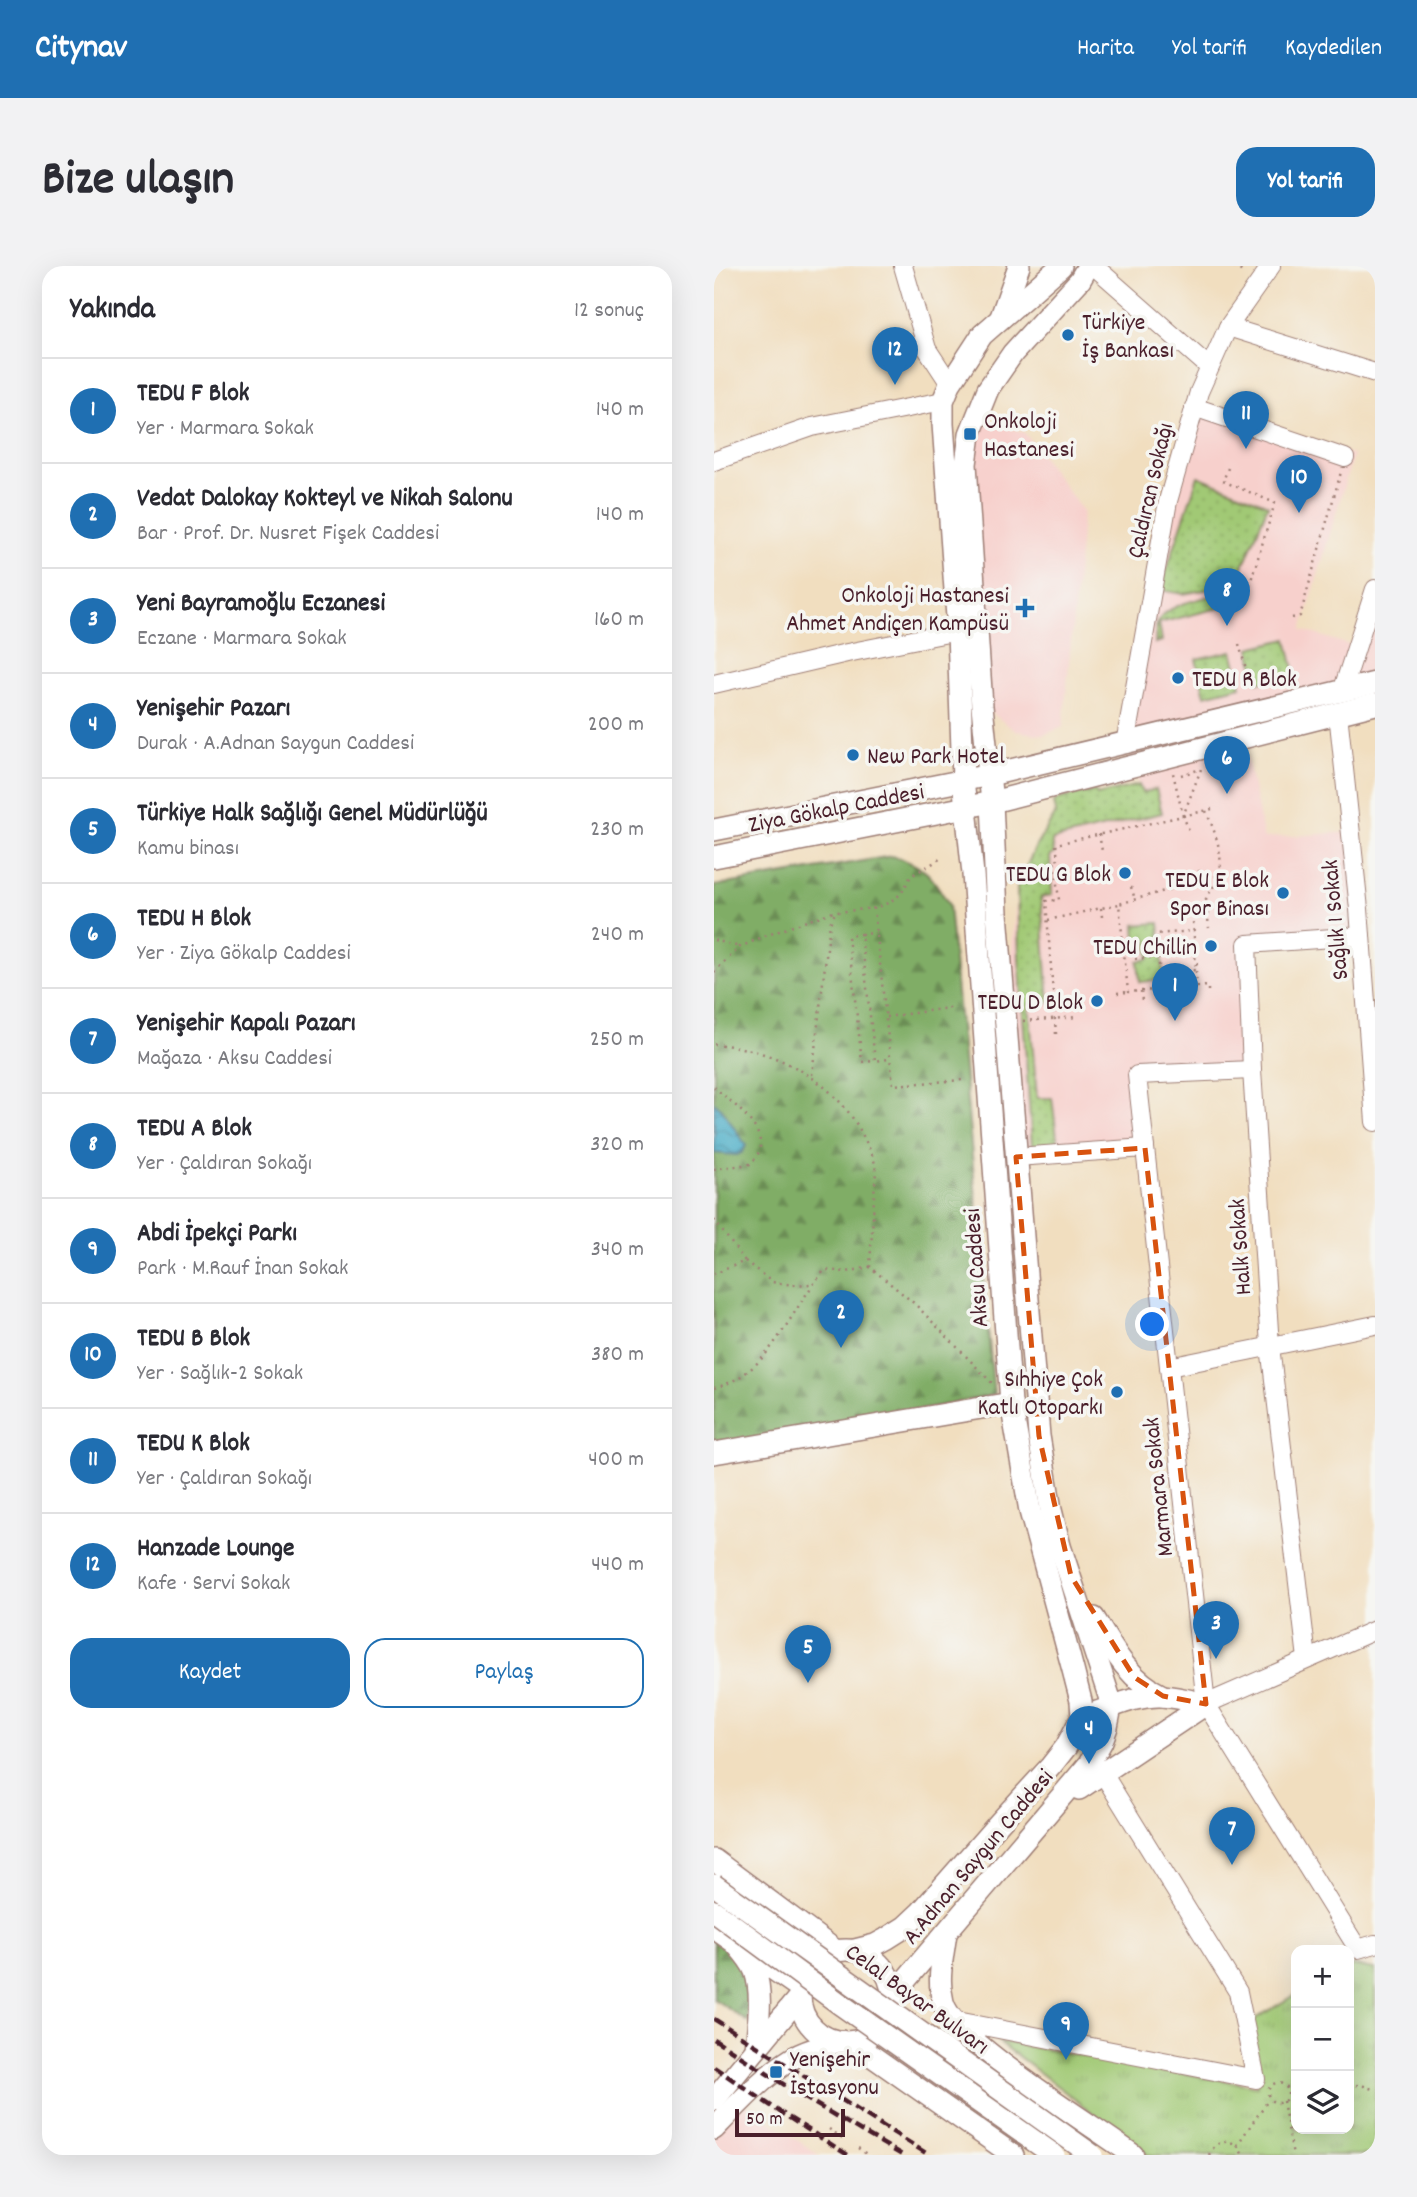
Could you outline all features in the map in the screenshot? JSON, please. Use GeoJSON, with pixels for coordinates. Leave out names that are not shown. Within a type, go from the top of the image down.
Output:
{"type":"FeatureCollection","features":[{"type":"Feature","properties":{"kind":"main road"},"geometry":{"type":"LineString","coordinates":[[1000,319],[1019,266]]}},
{"type":"Feature","properties":{"kind":"main road"},"geometry":{"type":"LineString","coordinates":[[947,392],[982,335],[1061,266]]}},
{"type":"Feature","properties":{"kind":"main road","name":"Aksu Caddesi"},"geometry":{"type":"LineString","coordinates":[[1088,266],[1080,280],[1013,353],[988,389],[975,418],[968,449],[966,479],[1039,1436],[1051,1510],[1103,1673],[1111,1707]]}},
{"type":"Feature","properties":{"kind":"main road","name":"Aksu Caddesi"},"geometry":{"type":"LineString","coordinates":[[947,392],[943,424],[958,631],[963,780],[1011,1403],[1030,1511],[1081,1701],[1082,1717]]}},
{"type":"Feature","properties":{"kind":"main road","name":"Ziya Gökalp Caddesi"},"geometry":{"type":"LineString","coordinates":[[714,830],[990,775],[1375,683]]}},
{"type":"Feature","properties":{"kind":"main road","name":"Ziya Gökalp Caddesi"},"geometry":{"type":"LineString","coordinates":[[714,857],[992,802],[1375,704]]}},
{"type":"Feature","properties":{"kind":"main road"},"geometry":{"type":"LineString","coordinates":[[714,1453],[1011,1403]]}},
{"type":"Feature","properties":{"kind":"main road"},"geometry":{"type":"LineString","coordinates":[[1071,1576],[1122,1664],[1140,1683],[1163,1696]]}},
{"type":"Feature","properties":{"kind":"main road"},"geometry":{"type":"LineString","coordinates":[[1082,1717],[1133,1700],[1163,1696],[1206,1704]]}},
{"type":"Feature","properties":{"kind":"main road"},"geometry":{"type":"LineString","coordinates":[[1051,1809],[1206,1704]]}},
{"type":"Feature","properties":{"kind":"main road","name":"A.Adnan Saygun Caddesi"},"geometry":{"type":"LineString","coordinates":[[892,1996],[1081,1775],[1096,1752],[1107,1727],[1111,1707]]}},
{"type":"Feature","properties":{"kind":"main road","name":"A.Adnan Saygun Caddesi"},"geometry":{"type":"LineString","coordinates":[[715,2098],[757,2049],[800,1992],[803,1978],[813,1963],[827,1953],[875,1945],[905,1927],[1051,1766],[1066,1747],[1082,1717]]}},
{"type":"Feature","properties":{"kind":"main road"},"geometry":{"type":"LineString","coordinates":[[714,1860],[845,1951]]}},
{"type":"Feature","properties":{"kind":"main road","name":"Celal Bayar Bulvarı"},"geometry":{"type":"LineString","coordinates":[[714,1885],[1092,2155]]}},
{"type":"Feature","properties":{"kind":"main road","name":"Celal Bayar Bulvarı"},"geometry":{"type":"LineString","coordinates":[[714,1911],[1054,2155]]}},
{"type":"Feature","properties":{"kind":"main road"},"geometry":{"type":"LineString","coordinates":[[714,1928],[800,1992],[805,2017],[812,2026],[830,2039],[846,2042],[1013,2155]]}},
{"type":"Feature","properties":{"kind":"main road"},"geometry":{"type":"LineString","coordinates":[[946,1931],[939,1978],[943,2004],[952,2020],[994,2057],[1133,2155]]}},
{"type":"Feature","properties":{"kind":"main road"},"geometry":{"type":"LineString","coordinates":[[736,1944],[756,1972],[759,1999],[757,2049]]}},
{"type":"Feature","properties":{"kind":"main road","name":"A.Adnan Saygun Caddesi"},"geometry":{"type":"LineString","coordinates":[[714,2129],[760,2084],[794,2057],[872,2034],[880,2026],[891,2007],[891,1985],[882,1966],[874,1959],[845,1951]]}},
{"type":"Feature","properties":{"kind":"street"},"geometry":{"type":"LineString","coordinates":[[714,461],[813,427],[947,392],[927,349],[903,266]]}},
{"type":"Feature","properties":{"kind":"street"},"geometry":{"type":"LineString","coordinates":[[1094,266],[1209,367]]}},
{"type":"Feature","properties":{"kind":"street","name":"Çaldıran Sokağı"},"geometry":{"type":"LineString","coordinates":[[1125,744],[1162,527],[1194,407],[1228,327],[1271,266]]}},
{"type":"Feature","properties":{"kind":"street"},"geometry":{"type":"LineString","coordinates":[[1228,327],[1375,373]]}},
{"type":"Feature","properties":{"kind":"street"},"geometry":{"type":"LineString","coordinates":[[1194,407],[1345,458]]}},
{"type":"Feature","properties":{"kind":"street"},"geometry":{"type":"LineString","coordinates":[[1342,692],[1375,589]]}},
{"type":"Feature","properties":{"kind":"street"},"geometry":{"type":"LineString","coordinates":[[714,684],[958,631]]}},
{"type":"Feature","properties":{"kind":"street","name":"Sağlık 1 Sokak"},"geometry":{"type":"LineString","coordinates":[[1338,713],[1367,909],[1361,936],[1375,1122]]}},
{"type":"Feature","properties":{"kind":"street","name":"Halk Sokak"},"geometry":{"type":"LineString","coordinates":[[1307,1659],[1270,1346],[1252,1070],[1247,944],[1361,936]]}},
{"type":"Feature","properties":{"kind":"street","name":"Marmara Sokak"},"geometry":{"type":"LineString","coordinates":[[1252,1070],[1137,1075],[1206,1704],[1358,1949],[1375,1944]]}},
{"type":"Feature","properties":{"kind":"street"},"geometry":{"type":"LineString","coordinates":[[1016,1157],[1145,1148]]}},
{"type":"Feature","properties":{"kind":"street"},"geometry":{"type":"LineString","coordinates":[[1169,1367],[1375,1325]]}},
{"type":"Feature","properties":{"kind":"street"},"geometry":{"type":"LineString","coordinates":[[1206,1704],[1375,1630]]}},
{"type":"Feature","properties":{"kind":"street"},"geometry":{"type":"LineString","coordinates":[[952,2020],[1256,2079],[1238,1992],[1102,1772]]}},
{"type":"Feature","properties":{"kind":"path"},"geometry":{"type":"LineString","coordinates":[[1292,618],[1300,616],[1345,458]]}},
{"type":"Feature","properties":{"kind":"path"},"geometry":{"type":"LineString","coordinates":[[1228,468],[1223,481],[1275,503],[1248,590],[1232,595],[1234,605]]}},
{"type":"Feature","properties":{"kind":"path"},"geometry":{"type":"LineString","coordinates":[[1265,536],[1270,537]]}},
{"type":"Feature","properties":{"kind":"path"},"geometry":{"type":"LineString","coordinates":[[1239,644],[1250,683],[1296,679],[1304,701]]}},
{"type":"Feature","properties":{"kind":"path"},"geometry":{"type":"LineString","coordinates":[[1170,757],[1182,816],[1189,830]]}},
{"type":"Feature","properties":{"kind":"path"},"geometry":{"type":"LineString","coordinates":[[1181,775],[1201,769],[1182,816]]}},
{"type":"Feature","properties":{"kind":"path"},"geometry":{"type":"LineString","coordinates":[[1056,1034],[1046,901],[1059,901],[1054,860],[1058,859],[1056,844],[1212,809]]}},
{"type":"Feature","properties":{"kind":"path"},"geometry":{"type":"LineString","coordinates":[[1197,987],[1194,921],[1222,875],[1218,841],[1206,811]]}},
{"type":"Feature","properties":{"kind":"path"},"geometry":{"type":"LineString","coordinates":[[1099,834],[1102,851]]}},
{"type":"Feature","properties":{"kind":"path"},"geometry":{"type":"LineString","coordinates":[[714,972],[740,947],[810,919],[874,908],[901,894],[911,876],[940,859]]}},
{"type":"Feature","properties":{"kind":"path"},"geometry":{"type":"LineString","coordinates":[[1199,870],[1202,880]]}},
{"type":"Feature","properties":{"kind":"path"},"geometry":{"type":"LineString","coordinates":[[1047,920],[1119,904],[1222,875]]}},
{"type":"Feature","properties":{"kind":"path"},"geometry":{"type":"LineString","coordinates":[[1131,887],[1135,899]]}},
{"type":"Feature","properties":{"kind":"path"},"geometry":{"type":"LineString","coordinates":[[1206,899],[1209,928]]}},
{"type":"Feature","properties":{"kind":"path"},"geometry":{"type":"LineString","coordinates":[[1119,904],[1128,992]]}},
{"type":"Feature","properties":{"kind":"path"},"geometry":{"type":"LineString","coordinates":[[874,908],[893,1085],[962,1080]]}},
{"type":"Feature","properties":{"kind":"path"},"geometry":{"type":"LineString","coordinates":[[1101,908],[1102,917]]}},
{"type":"Feature","properties":{"kind":"path"},"geometry":{"type":"LineString","coordinates":[[812,1077],[830,923],[835,913]]}},
{"type":"Feature","properties":{"kind":"path"},"geometry":{"type":"LineString","coordinates":[[1194,931],[1156,934],[1160,973],[1196,970]]}},
{"type":"Feature","properties":{"kind":"path"},"geometry":{"type":"LineString","coordinates":[[877,933],[848,936],[862,1062],[890,1059]]}},
{"type":"Feature","properties":{"kind":"path"},"geometry":{"type":"LineString","coordinates":[[861,934],[875,1061]]}},
{"type":"Feature","properties":{"kind":"path"},"geometry":{"type":"LineString","coordinates":[[714,940],[740,947]]}},
{"type":"Feature","properties":{"kind":"path"},"geometry":{"type":"LineString","coordinates":[[1135,958],[1158,957]]}},
{"type":"Feature","properties":{"kind":"path"},"geometry":{"type":"LineString","coordinates":[[1196,964],[1203,964]]}},
{"type":"Feature","properties":{"kind":"path"},"geometry":{"type":"LineString","coordinates":[[1117,993],[1208,986],[1208,996]]}},
{"type":"Feature","properties":{"kind":"path"},"geometry":{"type":"LineString","coordinates":[[1175,989],[1177,1004]]}},
{"type":"Feature","properties":{"kind":"path"},"geometry":{"type":"LineString","coordinates":[[1141,991],[1142,1001]]}},
{"type":"Feature","properties":{"kind":"path"},"geometry":{"type":"LineString","coordinates":[[886,1017],[955,1007]]}},
{"type":"Feature","properties":{"kind":"path"},"geometry":{"type":"LineString","coordinates":[[1006,1022],[1077,1017]]}},
{"type":"Feature","properties":{"kind":"path"},"geometry":{"type":"LineString","coordinates":[[714,1044],[738,1046],[772,1056],[812,1077],[831,1092],[852,1116],[876,1167],[870,1268]]}},
{"type":"Feature","properties":{"kind":"path"},"geometry":{"type":"LineString","coordinates":[[714,1087],[743,1112],[755,1127],[760,1152],[750,1164],[714,1169]]}},
{"type":"Feature","properties":{"kind":"path"},"geometry":{"type":"LineString","coordinates":[[714,1220],[745,1261],[772,1282],[813,1284]]}},
{"type":"Feature","properties":{"kind":"path"},"geometry":{"type":"LineString","coordinates":[[714,1274],[745,1261]]}},
{"type":"Feature","properties":{"kind":"path"},"geometry":{"type":"LineString","coordinates":[[714,1388],[740,1379],[767,1355],[825,1270],[847,1272],[870,1268],[915,1304],[992,1383]]}},
{"type":"Feature","properties":{"kind":"path"},"geometry":{"type":"LineString","coordinates":[[1237,2145],[1269,2098],[1268,2091],[1272,2085],[1279,2083],[1291,2086]]}},
{"type":"Feature","properties":{"kind":"path"},"geometry":{"type":"LineString","coordinates":[[1354,2085],[1375,2090]]}},
{"type":"Feature","properties":{"kind":"path"},"geometry":{"type":"LineString","coordinates":[[1269,2098],[1276,2103],[1283,2101],[1287,2095],[1286,2087]]}},
{"type":"Feature","properties":{"kind":"path"},"geometry":{"type":"LineString","coordinates":[[1283,2101],[1293,2155]]}},
{"type":"Feature","properties":{"kind":"path"},"geometry":{"type":"LineString","coordinates":[[829,2129],[844,2139]]}},
{"type":"Feature","properties":{"kind":"path"},"geometry":{"type":"LineString","coordinates":[[1209,2155],[1212,2148],[1228,2141],[1237,2145],[1243,2155]]}},
{"type":"Feature","properties":{"kind":"path"},"geometry":{"type":"LineString","coordinates":[[858,2148],[868,2155]]}},
{"type":"Feature","properties":{"kind":"highlighted area"},"geometry":{"type":"Polygon","coordinates":[[[1145,1148],[1206,1704],[1163,1696],[1134,1677],[1071,1576],[1039,1436],[1016,1157],[1145,1148]]]}},
{"type":"Feature","properties":{"kind":"shaded area"},"geometry":{"type":"Polygon","coordinates":[[[1202,406],[1353,455],[1302,630],[1356,647],[1375,600],[1375,684],[1135,750],[1141,763],[1243,738],[1264,838],[1351,832],[1361,936],[1247,944],[1252,1070],[1137,1075],[1145,1148],[1016,1157],[1006,1022],[1017,887],[1036,846],[1056,813],[1054,802],[1095,791],[1097,795],[1139,785],[1128,750],[1166,543],[1202,406]]]}},
{"type":"Feature","properties":{"kind":"shaded area","name":"Onkoloji Hastanesi Ahmet Andiçen Kampüsü"},"geometry":{"type":"Polygon","coordinates":[[[975,418],[1024,432],[1083,511],[1063,727],[1043,735],[1016,731],[982,706],[975,418]]]}},
{"type":"Feature","properties":{"kind":"shaded area"},"geometry":{"type":"Polygon","coordinates":[[[741,2101],[819,2155],[714,2155],[714,2129],[741,2101]]]}},
{"type":"Feature","properties":{"kind":"green space"},"geometry":{"type":"Polygon","coordinates":[[[1198,476],[1268,505],[1236,584],[1183,594],[1160,590],[1198,476]]]}},
{"type":"Feature","properties":{"kind":"green space"},"geometry":{"type":"Polygon","coordinates":[[[1220,594],[1223,607],[1159,623],[1162,641],[1155,643],[1157,623],[1163,615],[1186,603],[1220,594]]]}},
{"type":"Feature","properties":{"kind":"green space"},"geometry":{"type":"Polygon","coordinates":[[[1287,639],[1295,674],[1258,682],[1250,648],[1287,639]]]}},
{"type":"Feature","properties":{"kind":"green space"},"geometry":{"type":"Polygon","coordinates":[[[1232,651],[1241,686],[1205,695],[1196,659],[1232,651]]]}},
{"type":"Feature","properties":{"kind":"green space"},"geometry":{"type":"Polygon","coordinates":[[[1139,785],[1142,793],[1156,789],[1162,813],[1052,840],[1052,895],[1041,897],[1049,1002],[1029,1004],[1037,1098],[1052,1098],[1058,1145],[1032,1147],[1017,887],[1036,846],[1056,813],[1054,802],[1095,791],[1097,795],[1139,785]]]}},
{"type":"Feature","properties":{"kind":"green space"},"geometry":{"type":"Polygon","coordinates":[[[892,856],[927,873],[949,905],[994,1395],[714,1452],[714,886],[892,856]]]}},
{"type":"Feature","properties":{"kind":"green space"},"geometry":{"type":"Polygon","coordinates":[[[1159,923],[1164,980],[1140,982],[1138,961],[1149,959],[1147,939],[1136,940],[1135,925],[1159,923]]]}},
{"type":"Feature","properties":{"kind":"green space"},"geometry":{"type":"Polygon","coordinates":[[[714,1937],[733,1955],[743,1974],[748,2022],[714,1999],[714,1937]]]}},
{"type":"Feature","properties":{"kind":"green space"},"geometry":{"type":"Polygon","coordinates":[[[1354,1966],[1375,1969],[1375,2155],[1148,2155],[998,2041],[1257,2086],[1250,2022],[1291,1997],[1291,2134],[1354,2134],[1354,1966]]]}},
{"type":"Feature","properties":{"kind":"water"},"geometry":{"type":"Polygon","coordinates":[[[714,1102],[746,1145],[743,1152],[737,1155],[714,1153],[714,1102]]]}},
{"type":"Feature","properties":{"kind":"railway"},"geometry":{"type":"LineString","coordinates":[[714,2019],[929,2155]]}},
{"type":"Feature","properties":{"kind":"railway"},"geometry":{"type":"LineString","coordinates":[[714,2039],[800,2095],[902,2155]]}},
{"type":"Feature","properties":{"kind":"railway"},"geometry":{"type":"LineString","coordinates":[[714,2067],[848,2155]]}},
{"type":"Feature","properties":{"kind":"place","name":"Türkiye İş Bankası"},"geometry":{"type":"Point","coordinates":[1068,335]}},
{"type":"Feature","properties":{"kind":"place","name":"Hanzade Lounge"},"geometry":{"type":"Point","coordinates":[895,385]}},
{"type":"Feature","properties":{"kind":"place","name":"Onkoloji Hastanesi"},"geometry":{"type":"Point","coordinates":[970,434]}},
{"type":"Feature","properties":{"kind":"place","name":"TEDU K Blok"},"geometry":{"type":"Point","coordinates":[1246,449]}},
{"type":"Feature","properties":{"kind":"place","name":"TEDU B Blok"},"geometry":{"type":"Point","coordinates":[1299,513]}},
{"type":"Feature","properties":{"kind":"place","name":"Onkoloji Hastanesi Ahmet Andiçen Kampüsü"},"geometry":{"type":"Point","coordinates":[1025,608]}},
{"type":"Feature","properties":{"kind":"place","name":"TEDU A Blok"},"geometry":{"type":"Point","coordinates":[1227,626]}},
{"type":"Feature","properties":{"kind":"place","name":"TEDU R Blok"},"geometry":{"type":"Point","coordinates":[1178,678]}},
{"type":"Feature","properties":{"kind":"place","name":"New Park Hotel"},"geometry":{"type":"Point","coordinates":[853,755]}},
{"type":"Feature","properties":{"kind":"place","name":"TEDU H Blok"},"geometry":{"type":"Point","coordinates":[1227,794]}},
{"type":"Feature","properties":{"kind":"place","name":"TEDU G Blok"},"geometry":{"type":"Point","coordinates":[1125,873]}},
{"type":"Feature","properties":{"kind":"place","name":"TEDU E Blok Spor Binası"},"geometry":{"type":"Point","coordinates":[1283,893]}},
{"type":"Feature","properties":{"kind":"place","name":"TEDU Chillin"},"geometry":{"type":"Point","coordinates":[1211,946]}},
{"type":"Feature","properties":{"kind":"place","name":"TEDU D Blok"},"geometry":{"type":"Point","coordinates":[1097,1001]}},
{"type":"Feature","properties":{"kind":"place","name":"TEDU F Blok"},"geometry":{"type":"Point","coordinates":[1175,1021]}},
{"type":"Feature","properties":{"kind":"place","name":"Vedat Dalokay Kokteyl ve Nikah Salonu"},"geometry":{"type":"Point","coordinates":[841,1348]}},
{"type":"Feature","properties":{"kind":"place","name":"Sıhhiye Çok Katlı Otoparkı"},"geometry":{"type":"Point","coordinates":[1117,1392]}},
{"type":"Feature","properties":{"kind":"place","name":"Yeni Bayramoğlu Eczanesi"},"geometry":{"type":"Point","coordinates":[1216,1659]}},
{"type":"Feature","properties":{"kind":"place","name":"Türkiye Halk Sağlığı Genel Müdürlüğü"},"geometry":{"type":"Point","coordinates":[808,1683]}},
{"type":"Feature","properties":{"kind":"place","name":"Yenişehir Pazarı"},"geometry":{"type":"Point","coordinates":[1089,1764]}},
{"type":"Feature","properties":{"kind":"place","name":"Yenişehir Kapalı Pazarı"},"geometry":{"type":"Point","coordinates":[1232,1865]}},
{"type":"Feature","properties":{"kind":"place","name":"Abdi İpekçi Parkı"},"geometry":{"type":"Point","coordinates":[1066,2060]}},
{"type":"Feature","properties":{"kind":"place","name":"Yenişehir İstasyonu"},"geometry":{"type":"Point","coordinates":[776,2072]}}]}
